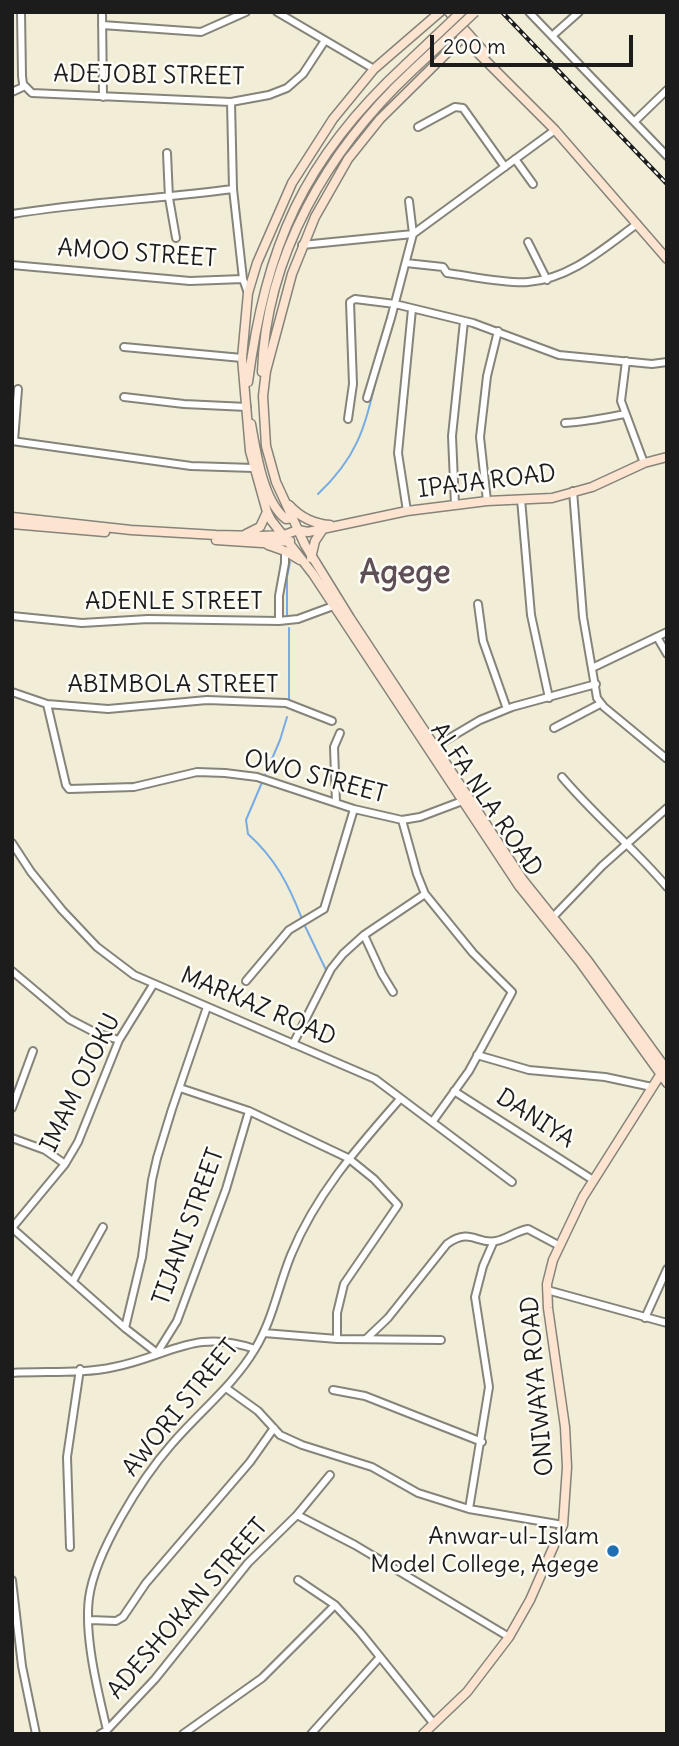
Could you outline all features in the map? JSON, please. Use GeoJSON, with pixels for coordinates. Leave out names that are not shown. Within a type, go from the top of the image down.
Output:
{"type":"FeatureCollection","features":[{"type":"Feature","properties":{"kind":"main road"},"geometry":{"type":"LineString","coordinates":[[234,536],[255,531],[265,520],[267,512],[247,432],[242,358],[248,293],[265,242],[292,183],[333,119],[374,69],[441,12],[555,130],[667,259]]}},
{"type":"Feature","properties":{"kind":"main road"},"geometry":{"type":"LineString","coordinates":[[449,12],[502,72],[505,79]]}},
{"type":"Feature","properties":{"kind":"main road"},"geometry":{"type":"LineString","coordinates":[[263,396],[263,355],[269,316],[296,228],[320,182],[347,140],[408,68],[461,12]]}},
{"type":"Feature","properties":{"kind":"main road"},"geometry":{"type":"LineString","coordinates":[[246,395],[261,306],[276,254],[294,208],[310,178],[338,135],[374,94],[475,12]]}},
{"type":"Feature","properties":{"kind":"main road"},"geometry":{"type":"LineString","coordinates":[[420,30],[430,32],[441,41],[442,57]]}},
{"type":"Feature","properties":{"kind":"main road"},"geometry":{"type":"LineString","coordinates":[[263,396],[270,354],[302,245],[319,209],[348,159],[392,105],[463,37]]}},
{"type":"Feature","properties":{"kind":"main road","name":"ALFA NLA ROAD"},"geometry":{"type":"LineString","coordinates":[[263,396],[269,462],[311,558],[337,605],[550,920],[665,1068],[667,1083]]}},
{"type":"Feature","properties":{"kind":"main road"},"geometry":{"type":"LineString","coordinates":[[247,407],[262,475],[282,517],[293,518]]}},
{"type":"Feature","properties":{"kind":"main road","name":"IPAJA ROAD"},"geometry":{"type":"LineString","coordinates":[[12,524],[139,536],[262,543],[407,511],[487,501],[552,498],[592,487],[644,463],[667,457]]}},
{"type":"Feature","properties":{"kind":"main road"},"geometry":{"type":"LineString","coordinates":[[284,500],[303,518],[320,524],[340,526]]}},
{"type":"Feature","properties":{"kind":"main road","name":"ALFA NLA ROAD"},"geometry":{"type":"LineString","coordinates":[[267,512],[337,605],[436,746],[467,799]]}},
{"type":"Feature","properties":{"kind":"main road","name":"IPAJA ROAD"},"geometry":{"type":"LineString","coordinates":[[12,517],[131,530],[287,538]]}},
{"type":"Feature","properties":{"kind":"main road"},"geometry":{"type":"LineString","coordinates":[[311,558],[315,541],[323,529]]}},
{"type":"Feature","properties":{"kind":"main road"},"geometry":{"type":"LineString","coordinates":[[262,543],[297,557],[313,574]]}},
{"type":"Feature","properties":{"kind":"main road","name":"ONIWAYA ROAD"},"geometry":{"type":"LineString","coordinates":[[423,1734],[480,1677],[509,1637],[530,1600],[563,1525],[568,1466],[547,1290],[553,1261],[558,1245],[593,1180],[665,1068]]}},
{"type":"Feature","properties":{"kind":"street","name":"ADEJOBI STREET"},"geometry":{"type":"LineString","coordinates":[[21,12],[22,76],[25,86],[32,93],[231,102],[269,95],[287,88],[303,74],[324,42]]}},
{"type":"Feature","properties":{"kind":"street"},"geometry":{"type":"LineString","coordinates":[[102,12],[103,97]]}},
{"type":"Feature","properties":{"kind":"street"},"geometry":{"type":"LineString","coordinates":[[102,25],[201,32],[246,12]]}},
{"type":"Feature","properties":{"kind":"street"},"geometry":{"type":"LineString","coordinates":[[277,12],[374,69]]}},
{"type":"Feature","properties":{"kind":"street"},"geometry":{"type":"LineString","coordinates":[[529,12],[667,156]]}},
{"type":"Feature","properties":{"kind":"street"},"geometry":{"type":"LineString","coordinates":[[552,36],[579,12]]}},
{"type":"Feature","properties":{"kind":"street"},"geometry":{"type":"LineString","coordinates":[[12,27],[21,27]]}},
{"type":"Feature","properties":{"kind":"street"},"geometry":{"type":"LineString","coordinates":[[12,92],[25,86]]}},
{"type":"Feature","properties":{"kind":"street"},"geometry":{"type":"LineString","coordinates":[[635,121],[667,90]]}},
{"type":"Feature","properties":{"kind":"street"},"geometry":{"type":"LineString","coordinates":[[231,102],[233,189],[243,279]]}},
{"type":"Feature","properties":{"kind":"street"},"geometry":{"type":"LineString","coordinates":[[418,127],[455,107],[463,108],[505,167]]}},
{"type":"Feature","properties":{"kind":"street"},"geometry":{"type":"LineString","coordinates":[[302,245],[412,234],[555,130]]}},
{"type":"Feature","properties":{"kind":"street"},"geometry":{"type":"LineString","coordinates":[[167,153],[169,198],[176,238]]}},
{"type":"Feature","properties":{"kind":"street"},"geometry":{"type":"LineString","coordinates":[[515,159],[533,184]]}},
{"type":"Feature","properties":{"kind":"street"},"geometry":{"type":"LineString","coordinates":[[12,214],[233,189]]}},
{"type":"Feature","properties":{"kind":"street"},"geometry":{"type":"LineString","coordinates":[[367,398],[406,263],[412,234],[409,201]]}},
{"type":"Feature","properties":{"kind":"street"},"geometry":{"type":"LineString","coordinates":[[406,263],[443,267],[447,273],[526,283],[547,280],[596,254],[636,224]]}},
{"type":"Feature","properties":{"kind":"street"},"geometry":{"type":"LineString","coordinates":[[528,242],[547,280]]}},
{"type":"Feature","properties":{"kind":"street","name":"AMOO STREET"},"geometry":{"type":"LineString","coordinates":[[12,265],[190,281],[243,279],[248,293]]}},
{"type":"Feature","properties":{"kind":"street"},"geometry":{"type":"LineString","coordinates":[[348,419],[353,384],[349,302],[355,299],[395,304],[464,321],[559,355],[652,364],[667,362]]}},
{"type":"Feature","properties":{"kind":"street"},"geometry":{"type":"LineString","coordinates":[[407,511],[398,453],[412,309]]}},
{"type":"Feature","properties":{"kind":"street"},"geometry":{"type":"LineString","coordinates":[[455,505],[452,436],[464,321]]}},
{"type":"Feature","properties":{"kind":"street"},"geometry":{"type":"LineString","coordinates":[[487,501],[480,437],[482,406],[498,331]]}},
{"type":"Feature","properties":{"kind":"street"},"geometry":{"type":"LineString","coordinates":[[124,347],[242,358]]}},
{"type":"Feature","properties":{"kind":"street"},"geometry":{"type":"LineString","coordinates":[[626,361],[621,401],[644,463]]}},
{"type":"Feature","properties":{"kind":"street"},"geometry":{"type":"LineString","coordinates":[[18,389],[13,441],[191,466],[254,468]]}},
{"type":"Feature","properties":{"kind":"street"},"geometry":{"type":"LineString","coordinates":[[124,397],[184,404],[247,407]]}},
{"type":"Feature","properties":{"kind":"street"},"geometry":{"type":"LineString","coordinates":[[565,423],[594,422],[607,416],[625,414]]}},
{"type":"Feature","properties":{"kind":"street"},"geometry":{"type":"LineString","coordinates":[[573,491],[583,617],[600,704],[667,759]]}},
{"type":"Feature","properties":{"kind":"street"},"geometry":{"type":"LineString","coordinates":[[521,499],[531,615],[549,698]]}},
{"type":"Feature","properties":{"kind":"street"},"geometry":{"type":"LineString","coordinates":[[279,621],[279,596],[285,551]]}},
{"type":"Feature","properties":{"kind":"street"},"geometry":{"type":"LineString","coordinates":[[478,604],[483,641],[507,709]]}},
{"type":"Feature","properties":{"kind":"street","name":"ADENLE STREET"},"geometry":{"type":"LineString","coordinates":[[12,615],[82,623],[148,619],[279,621],[298,619],[337,605]]}},
{"type":"Feature","properties":{"kind":"street"},"geometry":{"type":"LineString","coordinates":[[592,668],[667,632]]}},
{"type":"Feature","properties":{"kind":"street"},"geometry":{"type":"LineString","coordinates":[[657,637],[667,654]]}},
{"type":"Feature","properties":{"kind":"street"},"geometry":{"type":"LineString","coordinates":[[436,746],[480,720],[507,709],[596,684]]}},
{"type":"Feature","properties":{"kind":"street","name":"ABIMBOLA STREET"},"geometry":{"type":"LineString","coordinates":[[12,692],[47,704],[108,709],[207,700],[286,703],[332,721]]}},
{"type":"Feature","properties":{"kind":"street","name":"OWO STREET"},"geometry":{"type":"LineString","coordinates":[[47,704],[66,785],[73,789],[134,787],[197,772],[257,777],[354,809],[402,820],[420,817],[467,799]]}},
{"type":"Feature","properties":{"kind":"street"},"geometry":{"type":"LineString","coordinates":[[554,728],[600,704]]}},
{"type":"Feature","properties":{"kind":"street"},"geometry":{"type":"LineString","coordinates":[[336,803],[334,747],[340,733]]}},
{"type":"Feature","properties":{"kind":"street"},"geometry":{"type":"LineString","coordinates":[[562,777],[598,817],[628,843],[667,887]]}},
{"type":"Feature","properties":{"kind":"street"},"geometry":{"type":"LineString","coordinates":[[550,920],[596,872],[667,808]]}},
{"type":"Feature","properties":{"kind":"street"},"geometry":{"type":"LineString","coordinates":[[246,981],[289,930],[324,909],[354,809]]}},
{"type":"Feature","properties":{"kind":"street"},"geometry":{"type":"LineString","coordinates":[[402,820],[425,894],[473,953],[512,990],[477,1055],[433,1121]]}},
{"type":"Feature","properties":{"kind":"street","name":"MARKAZ ROAD"},"geometry":{"type":"LineString","coordinates":[[12,843],[14,852],[62,910],[97,947],[134,975],[375,1079],[512,1182]]}},
{"type":"Feature","properties":{"kind":"street"},"geometry":{"type":"LineString","coordinates":[[293,1045],[331,969],[364,935],[425,894]]}},
{"type":"Feature","properties":{"kind":"street"},"geometry":{"type":"LineString","coordinates":[[364,935],[393,992]]}},
{"type":"Feature","properties":{"kind":"street"},"geometry":{"type":"LineString","coordinates":[[12,971],[69,1019],[96,1033],[119,1040]]}},
{"type":"Feature","properties":{"kind":"street","name":"IMAM OJOKU"},"geometry":{"type":"LineString","coordinates":[[12,1228],[65,1164],[78,1142],[119,1040],[153,985]]}},
{"type":"Feature","properties":{"kind":"street"},"geometry":{"type":"LineString","coordinates":[[125,1328],[142,1257],[155,1169],[208,1007]]}},
{"type":"Feature","properties":{"kind":"street"},"geometry":{"type":"LineString","coordinates":[[12,1108],[33,1051]]}},
{"type":"Feature","properties":{"kind":"street"},"geometry":{"type":"LineString","coordinates":[[477,1055],[529,1070],[605,1077],[652,1087]]}},
{"type":"Feature","properties":{"kind":"street"},"geometry":{"type":"LineString","coordinates":[[180,1088],[249,1111],[348,1158],[374,1179],[398,1205],[344,1284],[337,1313],[337,1339]]}},
{"type":"Feature","properties":{"kind":"street","name":"DANIYA"},"geometry":{"type":"LineString","coordinates":[[454,1091],[593,1180]]}},
{"type":"Feature","properties":{"kind":"street","name":"AWORI STREET"},"geometry":{"type":"LineString","coordinates":[[104,1732],[89,1599],[107,1547],[143,1480],[170,1446],[226,1388],[255,1349],[264,1333],[291,1256],[325,1190],[348,1158],[400,1099]]}},
{"type":"Feature","properties":{"kind":"street","name":"TIJANI STREET"},"geometry":{"type":"LineString","coordinates":[[157,1353],[177,1321],[226,1189],[249,1111]]}},
{"type":"Feature","properties":{"kind":"street"},"geometry":{"type":"LineString","coordinates":[[12,1138],[45,1150],[65,1164]]}},
{"type":"Feature","properties":{"kind":"street"},"geometry":{"type":"LineString","coordinates":[[73,1281],[103,1227]]}},
{"type":"Feature","properties":{"kind":"street"},"geometry":{"type":"LineString","coordinates":[[12,1228],[157,1353]]}},
{"type":"Feature","properties":{"kind":"street"},"geometry":{"type":"LineString","coordinates":[[368,1338],[388,1318],[447,1244],[471,1236],[493,1242],[528,1229],[558,1245]]}},
{"type":"Feature","properties":{"kind":"street"},"geometry":{"type":"LineString","coordinates":[[469,1509],[489,1387],[475,1297],[493,1242]]}},
{"type":"Feature","properties":{"kind":"street"},"geometry":{"type":"LineString","coordinates":[[645,1318],[667,1269]]}},
{"type":"Feature","properties":{"kind":"street"},"geometry":{"type":"LineString","coordinates":[[547,1290],[667,1323]]}},
{"type":"Feature","properties":{"kind":"street"},"geometry":{"type":"LineString","coordinates":[[264,1333],[337,1339],[441,1340]]}},
{"type":"Feature","properties":{"kind":"street"},"geometry":{"type":"LineString","coordinates":[[12,1373],[115,1367],[185,1343],[203,1341],[222,1341],[255,1349]]}},
{"type":"Feature","properties":{"kind":"street"},"geometry":{"type":"LineString","coordinates":[[70,1547],[67,1457],[80,1370]]}},
{"type":"Feature","properties":{"kind":"street"},"geometry":{"type":"LineString","coordinates":[[226,1388],[258,1411],[280,1435],[302,1445],[372,1467],[418,1493],[469,1509],[563,1525]]}},
{"type":"Feature","properties":{"kind":"street"},"geometry":{"type":"LineString","coordinates":[[333,1390],[365,1396],[482,1441]]}},
{"type":"Feature","properties":{"kind":"street"},"geometry":{"type":"LineString","coordinates":[[90,1620],[116,1622],[123,1617],[146,1583],[250,1462],[274,1428]]}},
{"type":"Feature","properties":{"kind":"street","name":"ADESHOKAN STREET"},"geometry":{"type":"LineString","coordinates":[[104,1732],[155,1679],[248,1563],[297,1516],[330,1475]]}},
{"type":"Feature","properties":{"kind":"street"},"geometry":{"type":"LineString","coordinates":[[297,1516],[355,1545],[509,1637]]}},
{"type":"Feature","properties":{"kind":"street"},"geometry":{"type":"LineString","coordinates":[[12,1580],[26,1693],[36,1734]]}},
{"type":"Feature","properties":{"kind":"street"},"geometry":{"type":"LineString","coordinates":[[298,1580],[335,1605],[434,1724]]}},
{"type":"Feature","properties":{"kind":"street"},"geometry":{"type":"LineString","coordinates":[[183,1734],[262,1678],[335,1605]]}},
{"type":"Feature","properties":{"kind":"street"},"geometry":{"type":"LineString","coordinates":[[310,1734],[380,1657]]}},
{"type":"Feature","properties":{"kind":"waterway"},"geometry":{"type":"LineString","coordinates":[[318,494],[342,468],[357,442],[376,380]]}},
{"type":"Feature","properties":{"kind":"waterway"},"geometry":{"type":"LineString","coordinates":[[287,617],[287,577],[290,562]]}},
{"type":"Feature","properties":{"kind":"waterway"},"geometry":{"type":"LineString","coordinates":[[289,628],[289,700]]}},
{"type":"Feature","properties":{"kind":"waterway"},"geometry":{"type":"LineString","coordinates":[[287,717],[246,820],[248,834],[280,873],[302,919]]}},
{"type":"Feature","properties":{"kind":"waterway"},"geometry":{"type":"LineString","coordinates":[[304,924],[327,972]]}},
{"type":"Feature","properties":{"kind":"railway"},"geometry":{"type":"LineString","coordinates":[[502,12],[667,184]]}},
{"type":"Feature","properties":{"kind":"place","name":"Anwar-ul-Islam Model College, Agege"},"geometry":{"type":"Point","coordinates":[613,1551]}},
{"type":"Feature","properties":{"kind":"district","name":"Agege"},"geometry":{"type":"Point","coordinates":[405,574]}}]}
